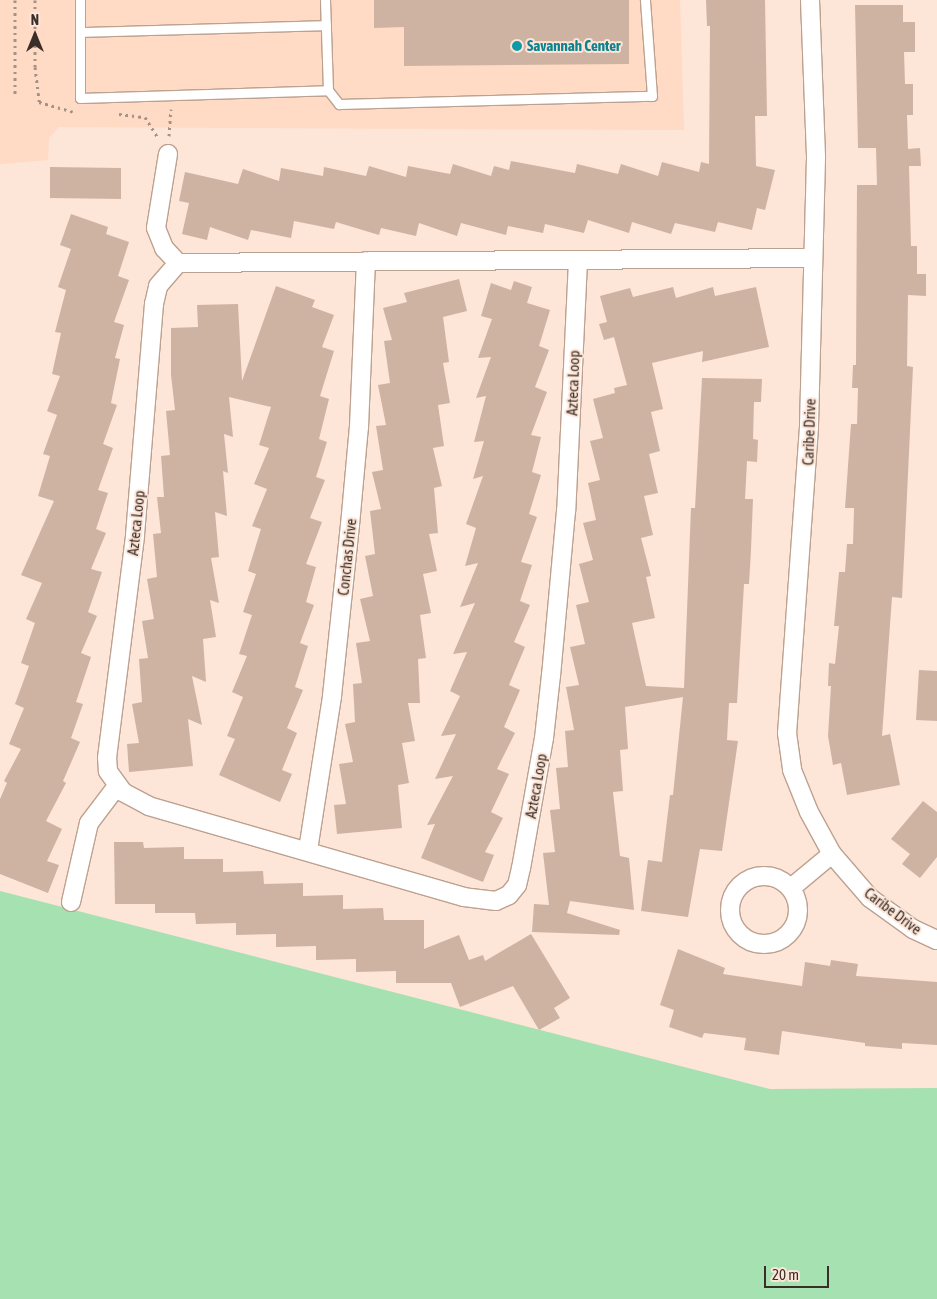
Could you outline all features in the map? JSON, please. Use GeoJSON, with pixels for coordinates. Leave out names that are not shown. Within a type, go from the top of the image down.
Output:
{"type":"FeatureCollection","features":[{"type":"Feature","properties":{"kind":"street","name":"Caribe Drive"},"geometry":{"type":"LineString","coordinates":[[810,0],[816,158],[805,514],[787,733],[792,770],[809,812],[832,854],[870,898],[913,929],[937,940]]}},
{"type":"Feature","properties":{"kind":"street"},"geometry":{"type":"LineString","coordinates":[[168,154],[156,228],[164,248],[178,263],[812,258]]}},
{"type":"Feature","properties":{"kind":"street","name":"Azteca Loop"},"geometry":{"type":"LineString","coordinates":[[178,263],[158,286],[154,304],[135,535],[107,758],[108,771],[117,786],[134,800],[150,806],[308,850],[481,902],[496,901],[509,895],[517,885],[544,738],[560,589],[573,403],[578,260]]}},
{"type":"Feature","properties":{"kind":"street","name":"Conchas Drive"},"geometry":{"type":"LineString","coordinates":[[308,850],[332,696],[350,525],[360,409],[366,261]]}},
{"type":"Feature","properties":{"kind":"street"},"geometry":{"type":"LineString","coordinates":[[71,902],[89,823],[117,786]]}},
{"type":"Feature","properties":{"kind":"street"},"geometry":{"type":"LineString","coordinates":[[791,888],[832,854]]}},
{"type":"Feature","properties":{"kind":"lane"},"geometry":{"type":"LineString","coordinates":[[80,0],[80,98],[328,90]]}},
{"type":"Feature","properties":{"kind":"lane"},"geometry":{"type":"LineString","coordinates":[[325,0],[328,90],[339,104],[652,96],[645,0]]}},
{"type":"Feature","properties":{"kind":"lane"},"geometry":{"type":"LineString","coordinates":[[81,32],[326,25]]}},
{"type":"Feature","properties":{"kind":"path"},"geometry":{"type":"LineString","coordinates":[[15,0],[15,94]]}},
{"type":"Feature","properties":{"kind":"path"},"geometry":{"type":"LineString","coordinates":[[168,154],[172,95]]}},
{"type":"Feature","properties":{"kind":"shaded area"},"geometry":{"type":"Polygon","coordinates":[[[0,0],[680,0],[684,130],[59,127],[49,138],[48,160],[0,164],[0,0]]]}},
{"type":"Feature","properties":{"kind":"green space"},"geometry":{"type":"Polygon","coordinates":[[[0,891],[770,1089],[937,1088],[937,1299],[0,1299],[0,891]]]}},
{"type":"Feature","properties":{"kind":"building","name":"Savannah Center"},"geometry":{"type":"Polygon","coordinates":[[[374,0],[629,0],[629,64],[404,66],[404,27],[374,28],[374,0]]]}},
{"type":"Feature","properties":{"kind":"building"},"geometry":{"type":"Polygon","coordinates":[[[706,0],[765,0],[767,116],[755,116],[756,166],[775,170],[765,210],[757,208],[752,230],[718,222],[715,232],[675,223],[671,234],[632,222],[629,233],[588,220],[584,233],[545,224],[543,233],[508,226],[506,235],[461,223],[457,236],[419,223],[416,236],[381,228],[379,235],[336,222],[334,229],[294,221],[291,238],[251,230],[248,240],[210,227],[207,240],[182,234],[189,203],[179,201],[185,172],[238,184],[243,169],[279,181],[281,168],[323,176],[324,167],[366,176],[369,166],[406,177],[408,166],[450,174],[453,164],[491,176],[494,166],[509,170],[511,161],[575,173],[577,164],[618,174],[621,164],[658,176],[662,162],[699,172],[701,162],[709,164],[710,26],[707,26],[706,0]]]}},
{"type":"Feature","properties":{"kind":"building"},"geometry":{"type":"Polygon","coordinates":[[[855,5],[903,5],[903,22],[915,22],[915,52],[904,52],[905,84],[913,84],[913,115],[907,115],[908,149],[920,148],[921,166],[909,166],[911,246],[917,246],[917,274],[926,274],[926,296],[908,295],[907,366],[913,367],[902,598],[892,597],[882,736],[890,734],[900,785],[847,795],[841,763],[833,765],[828,736],[831,686],[828,686],[829,663],[835,664],[839,626],[834,626],[839,572],[845,572],[847,544],[853,544],[854,508],[845,508],[851,424],[857,424],[858,388],[852,388],[853,365],[856,365],[857,185],[877,185],[876,148],[858,148],[855,5]]]}},
{"type":"Feature","properties":{"kind":"building"},"geometry":{"type":"Polygon","coordinates":[[[50,167],[121,168],[121,199],[50,198],[50,167]]]}},
{"type":"Feature","properties":{"kind":"building"},"geometry":{"type":"Polygon","coordinates":[[[71,214],[108,227],[106,234],[129,242],[118,276],[129,280],[114,322],[124,325],[115,358],[120,359],[111,403],[117,405],[103,444],[113,448],[98,490],[108,493],[96,529],[106,533],[91,569],[102,572],[88,612],[97,616],[81,653],[91,657],[76,702],[83,704],[71,738],[80,742],[63,781],[66,783],[46,821],[62,829],[47,861],[59,865],[48,893],[0,874],[0,799],[7,783],[4,781],[21,749],[9,744],[24,708],[15,704],[29,666],[21,663],[35,623],[26,619],[42,583],[21,575],[54,501],[38,496],[50,456],[43,454],[57,415],[47,411],[60,376],[52,374],[61,333],[55,332],[66,290],[58,287],[71,249],[60,245],[71,214]]]}},
{"type":"Feature","properties":{"kind":"building"},"geometry":{"type":"Polygon","coordinates":[[[459,279],[467,311],[443,317],[449,362],[443,363],[450,403],[438,405],[444,446],[433,448],[442,486],[434,488],[438,533],[429,534],[437,571],[423,574],[431,613],[420,615],[426,658],[418,659],[420,703],[408,703],[415,741],[402,743],[409,783],[398,785],[402,828],[337,834],[334,805],[346,804],[339,764],[353,762],[345,724],[355,722],[353,684],[362,683],[356,643],[370,641],[360,599],[373,596],[365,556],[375,554],[370,511],[381,509],[372,472],[383,470],[376,426],[386,425],[378,385],[390,383],[384,341],[392,340],[383,308],[407,302],[404,293],[459,279]]]}},
{"type":"Feature","properties":{"kind":"building"},"geometry":{"type":"Polygon","coordinates":[[[514,281],[532,287],[527,303],[550,310],[539,346],[549,350],[535,387],[547,392],[531,435],[541,437],[532,472],[541,475],[529,514],[537,517],[521,562],[532,565],[520,601],[530,605],[514,642],[525,647],[509,685],[520,690],[504,727],[515,733],[497,769],[509,774],[491,812],[503,818],[485,852],[494,855],[483,882],[421,858],[435,824],[427,825],[453,776],[435,779],[456,734],[441,736],[460,696],[450,691],[467,652],[453,654],[475,603],[460,607],[478,563],[465,566],[476,528],[466,524],[483,476],[473,479],[484,441],[474,442],[486,396],[476,398],[491,357],[478,358],[492,319],[481,316],[491,283],[511,290],[514,281]]]}},
{"type":"Feature","properties":{"kind":"building"},"geometry":{"type":"Polygon","coordinates":[[[276,286],[315,300],[312,307],[334,315],[322,347],[334,351],[320,396],[329,399],[319,439],[327,442],[316,477],[325,480],[310,518],[322,522],[306,564],[316,567],[306,602],[314,605],[300,643],[308,646],[295,687],[303,690],[287,728],[297,733],[282,770],[292,774],[280,802],[219,775],[235,739],[227,736],[243,697],[232,692],[247,656],[239,654],[252,615],[243,612],[256,574],[248,571],[261,529],[252,526],[267,489],[254,484],[269,448],[259,445],[271,407],[229,397],[233,437],[224,434],[228,473],[223,471],[227,516],[215,512],[219,557],[211,558],[219,603],[210,600],[216,637],[203,639],[206,682],[192,676],[202,725],[188,719],[193,766],[129,772],[127,744],[139,743],[132,704],[142,702],[139,659],[148,658],[142,621],[154,619],[147,579],[157,577],[153,534],[161,533],[157,497],[164,497],[161,456],[170,455],[166,411],[175,410],[171,375],[171,328],[198,327],[197,305],[238,304],[242,381],[276,286]]]}},
{"type":"Feature","properties":{"kind":"building"},"geometry":{"type":"Polygon","coordinates":[[[673,287],[676,298],[713,287],[715,296],[756,287],[769,347],[702,362],[703,351],[652,363],[663,409],[651,412],[660,451],[649,454],[658,493],[644,496],[653,535],[641,538],[651,576],[646,577],[655,618],[632,623],[646,686],[684,688],[691,508],[695,508],[702,378],[762,379],[761,402],[754,402],[753,439],[758,440],[757,462],[747,461],[745,499],[753,499],[749,584],[744,584],[737,703],[729,703],[727,740],[738,741],[722,851],[700,849],[688,917],[641,911],[648,860],[662,862],[670,795],[673,795],[683,697],[625,707],[628,749],[620,750],[623,791],[613,792],[620,856],[629,858],[634,910],[570,901],[567,913],[620,930],[619,935],[532,932],[534,904],[549,905],[543,853],[555,852],[550,810],[560,809],[556,768],[568,767],[565,731],[574,730],[566,687],[579,685],[570,647],[585,644],[576,605],[589,602],[579,564],[593,560],[583,523],[596,520],[588,483],[600,480],[590,441],[603,438],[593,399],[615,393],[614,388],[627,385],[614,337],[604,340],[599,324],[607,322],[600,296],[630,288],[633,297],[673,287]]]}},
{"type":"Feature","properties":{"kind":"building"},"geometry":{"type":"Polygon","coordinates":[[[919,670],[937,671],[937,721],[916,720],[919,670]]]}},
{"type":"Feature","properties":{"kind":"building"},"geometry":{"type":"Polygon","coordinates":[[[923,801],[937,812],[937,857],[920,878],[902,864],[910,854],[891,839],[923,801]]]}},
{"type":"Feature","properties":{"kind":"building"},"geometry":{"type":"Polygon","coordinates":[[[114,842],[143,842],[144,848],[184,847],[184,859],[223,859],[223,872],[263,871],[264,884],[303,883],[303,896],[343,895],[343,909],[383,908],[384,920],[424,920],[424,949],[459,935],[469,960],[483,955],[485,961],[531,934],[570,998],[554,1008],[560,1018],[539,1030],[513,986],[460,1007],[451,983],[396,983],[396,971],[356,972],[356,959],[316,960],[316,946],[276,947],[276,934],[236,935],[236,923],[196,924],[195,913],[155,913],[155,904],[115,904],[114,842]]]}},
{"type":"Feature","properties":{"kind":"building"},"geometry":{"type":"Polygon","coordinates":[[[678,949],[725,968],[723,974],[802,986],[805,962],[830,966],[831,960],[858,964],[856,976],[937,982],[937,1045],[902,1043],[902,1049],[865,1046],[865,1043],[782,1031],[779,1055],[744,1050],[746,1038],[704,1033],[702,1038],[669,1027],[674,1010],[660,1005],[678,949]]]}},
{"type":"Feature","properties":{"kind":"place","name":"Savannah Center"},"geometry":{"type":"Point","coordinates":[517,46]}}]}
